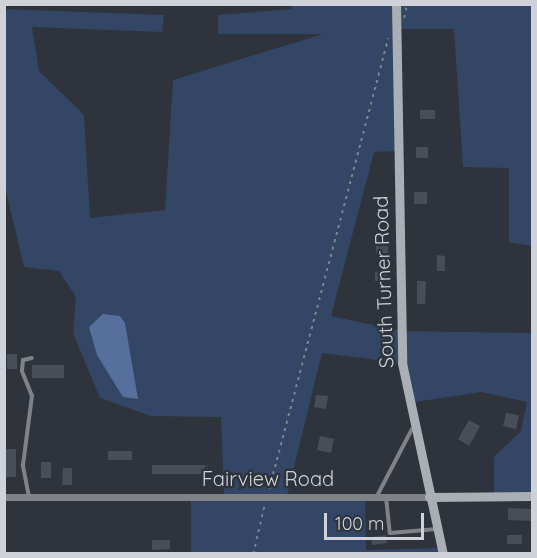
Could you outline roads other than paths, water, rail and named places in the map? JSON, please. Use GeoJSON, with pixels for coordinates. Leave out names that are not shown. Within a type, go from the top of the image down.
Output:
{"type":"FeatureCollection","features":[{"type":"Feature","properties":{"kind":"street","name":"South Turner Road"},"geometry":{"type":"LineString","coordinates":[[396,4],[401,346],[412,429],[443,554]]}},
{"type":"Feature","properties":{"kind":"street","name":"Fairview Road"},"geometry":{"type":"LineString","coordinates":[[4,497],[532,496]]}},
{"type":"Feature","properties":{"kind":"lane"},"geometry":{"type":"LineString","coordinates":[[29,497],[24,453],[32,396],[22,371],[24,360],[32,358]]}},
{"type":"Feature","properties":{"kind":"lane"},"geometry":{"type":"LineString","coordinates":[[377,496],[412,429]]}},
{"type":"Feature","properties":{"kind":"lane"},"geometry":{"type":"LineString","coordinates":[[386,496],[390,533],[437,529]]}}]}
